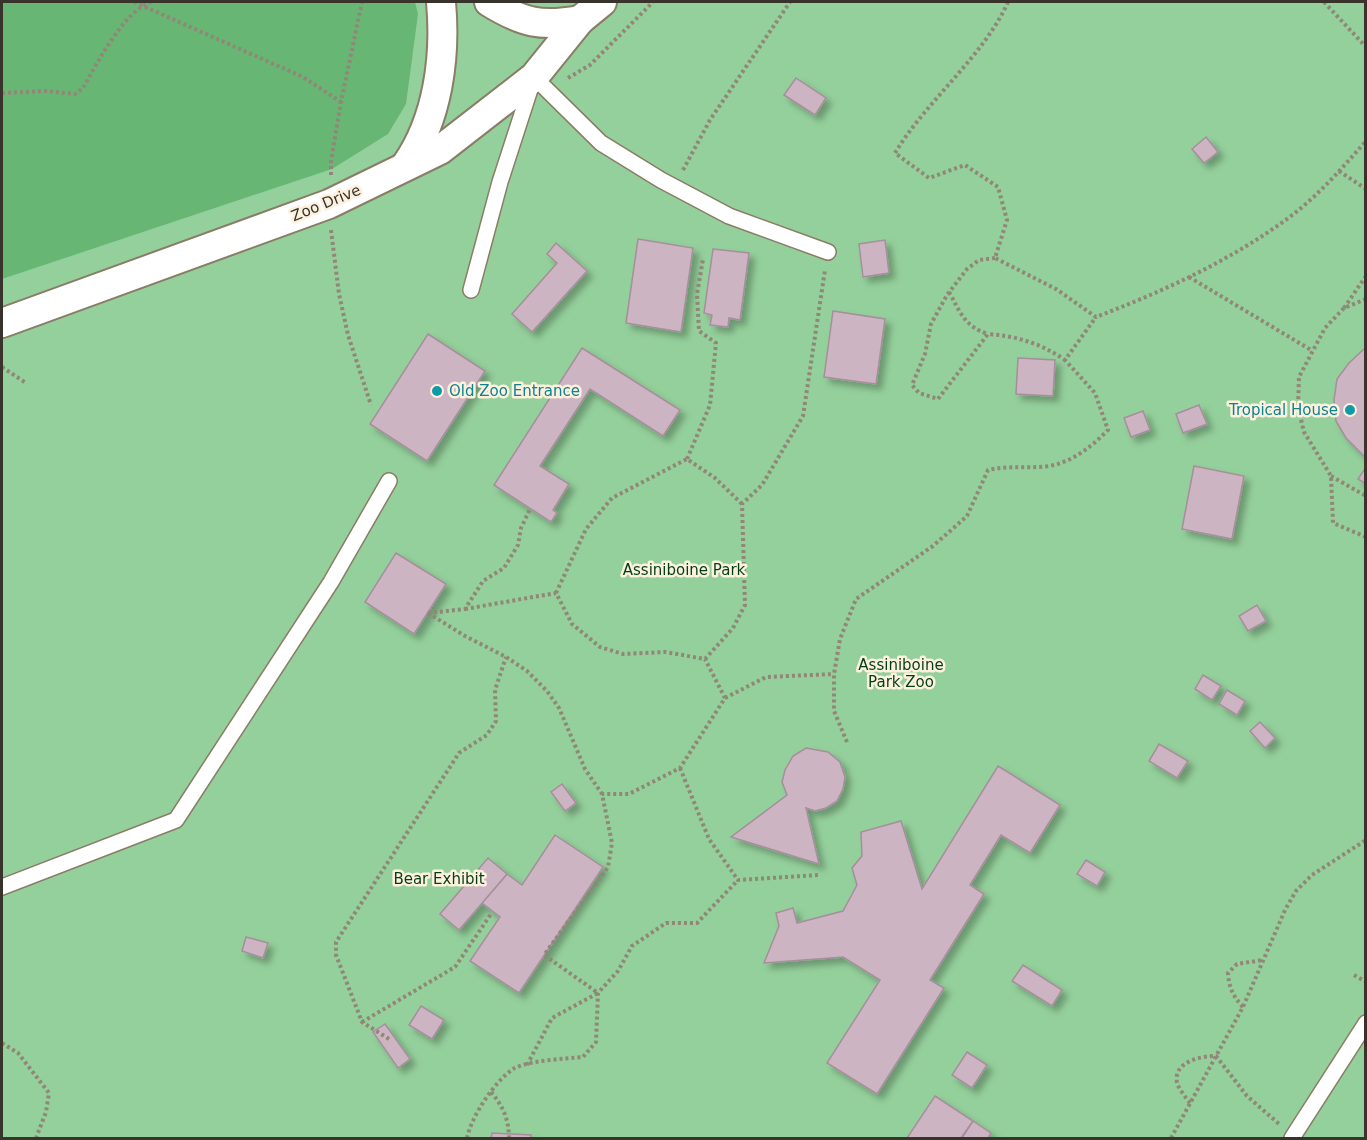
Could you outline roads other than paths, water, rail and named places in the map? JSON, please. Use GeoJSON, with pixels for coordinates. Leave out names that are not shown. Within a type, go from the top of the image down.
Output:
{"type":"FeatureCollection","features":[{"type":"Feature","properties":{"kind":"street"},"geometry":{"type":"LineString","coordinates":[[406,165],[419,146],[434,106],[440,69],[443,21],[441,2]]}},
{"type":"Feature","properties":{"kind":"street"},"geometry":{"type":"LineString","coordinates":[[489,2],[507,13],[528,21],[551,25],[580,20]]}},
{"type":"Feature","properties":{"kind":"street","name":"Zoo Drive"},"geometry":{"type":"LineString","coordinates":[[2,323],[329,204],[440,150],[540,84],[580,20],[602,2]]}},
{"type":"Feature","properties":{"kind":"lane"},"geometry":{"type":"LineString","coordinates":[[471,290],[500,182],[540,84],[601,142],[674,187],[729,216],[828,252]]}},
{"type":"Feature","properties":{"kind":"lane"},"geometry":{"type":"LineString","coordinates":[[2,887],[176,820],[331,582],[388,481]]}},
{"type":"Feature","properties":{"kind":"lane"},"geometry":{"type":"LineString","coordinates":[[1293,1137],[1365,1023]]}},
{"type":"Feature","properties":{"kind":"place","name":"Old Zoo Entrance"},"geometry":{"type":"Point","coordinates":[437,391]}},
{"type":"Feature","properties":{"kind":"place","name":"Tropical House"},"geometry":{"type":"Point","coordinates":[1350,410]}},
{"type":"Feature","properties":{"kind":"park label","name":"Assiniboine Park"},"geometry":{"type":"Point","coordinates":[684,570]}},
{"type":"Feature","properties":{"kind":"park label","name":"Assiniboine Park Zoo"},"geometry":{"type":"Point","coordinates":[901,674]}},
{"type":"Feature","properties":{"kind":"park label","name":"Bear Exhibit"},"geometry":{"type":"Point","coordinates":[439,879]}}]}
